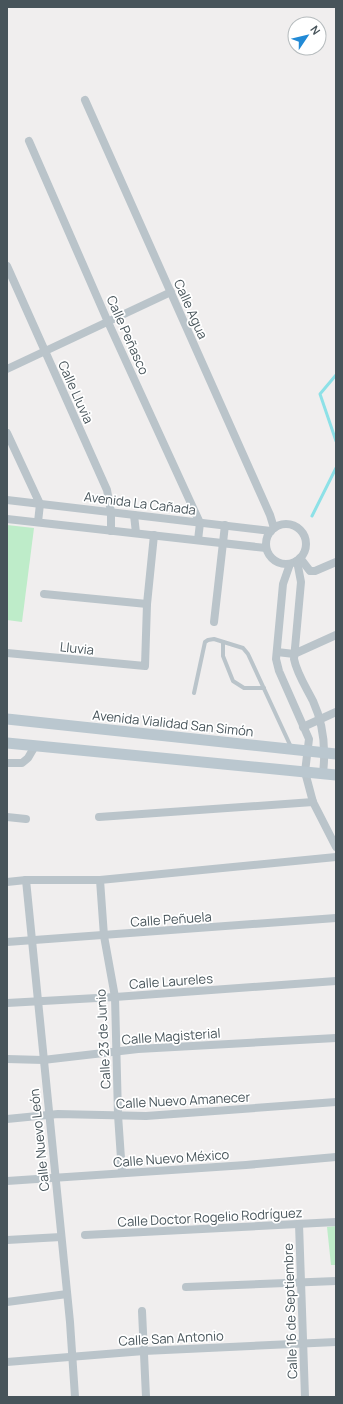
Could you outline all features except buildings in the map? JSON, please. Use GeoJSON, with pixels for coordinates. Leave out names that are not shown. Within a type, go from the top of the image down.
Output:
{"type":"FeatureCollection","features":[{"type":"Feature","properties":{"kind":"main road","name":"Avenida Vialidad San Simón"},"geometry":{"type":"LineString","coordinates":[[7,719],[331,753]]}},
{"type":"Feature","properties":{"kind":"main road"},"geometry":{"type":"LineString","coordinates":[[7,743],[336,775]]}},
{"type":"Feature","properties":{"kind":"street","name":"Calle Agua"},"geometry":{"type":"LineString","coordinates":[[85,100],[270,515],[272,530]]}},
{"type":"Feature","properties":{"kind":"street","name":"Calle Peñasco"},"geometry":{"type":"LineString","coordinates":[[28,141],[108,322],[200,523]]}},
{"type":"Feature","properties":{"kind":"street","name":"Calle Lluvia"},"geometry":{"type":"LineString","coordinates":[[7,266],[107,490],[111,512],[111,530]]}},
{"type":"Feature","properties":{"kind":"street"},"geometry":{"type":"LineString","coordinates":[[7,369],[171,292]]}},
{"type":"Feature","properties":{"kind":"street"},"geometry":{"type":"LineString","coordinates":[[7,434],[40,504],[38,522]]}},
{"type":"Feature","properties":{"kind":"street","name":"Avenida La Cañada"},"geometry":{"type":"LineString","coordinates":[[7,500],[272,530]]}},
{"type":"Feature","properties":{"kind":"street"},"geometry":{"type":"LineString","coordinates":[[134,515],[136,533]]}},
{"type":"Feature","properties":{"kind":"street"},"geometry":{"type":"LineString","coordinates":[[7,519],[266,548]]}},
{"type":"Feature","properties":{"kind":"street"},"geometry":{"type":"LineString","coordinates":[[198,540],[200,523]]}},
{"type":"Feature","properties":{"kind":"street"},"geometry":{"type":"LineString","coordinates":[[336,562],[315,571],[310,571],[296,561],[282,564],[275,561],[270,556],[266,548],[267,537],[272,530],[283,524],[292,525],[299,529],[305,537],[306,544],[304,553],[296,561],[283,584],[276,659],[279,671],[309,739],[305,772],[314,802],[336,847]]}},
{"type":"Feature","properties":{"kind":"street"},"geometry":{"type":"LineString","coordinates":[[214,622],[225,525]]}},
{"type":"Feature","properties":{"kind":"street"},"geometry":{"type":"LineString","coordinates":[[44,594],[147,604],[154,535]]}},
{"type":"Feature","properties":{"kind":"street"},"geometry":{"type":"LineString","coordinates":[[296,561],[301,582],[294,659],[296,668],[313,702],[324,738],[331,753],[323,773]]}},
{"type":"Feature","properties":{"kind":"street","name":"Lluvia"},"geometry":{"type":"LineString","coordinates":[[7,653],[145,666],[147,604]]}},
{"type":"Feature","properties":{"kind":"street"},"geometry":{"type":"LineString","coordinates":[[277,652],[294,654],[336,635]]}},
{"type":"Feature","properties":{"kind":"street"},"geometry":{"type":"LineString","coordinates":[[303,727],[336,712]]}},
{"type":"Feature","properties":{"kind":"street"},"geometry":{"type":"LineString","coordinates":[[7,763],[22,763],[28,758],[35,746]]}},
{"type":"Feature","properties":{"kind":"street"},"geometry":{"type":"LineString","coordinates":[[99,817],[314,802]]}},
{"type":"Feature","properties":{"kind":"street"},"geometry":{"type":"LineString","coordinates":[[7,817],[26,818]]}},
{"type":"Feature","properties":{"kind":"street"},"geometry":{"type":"LineString","coordinates":[[7,882],[26,880],[100,880],[336,857]]}},
{"type":"Feature","properties":{"kind":"street","name":"Calle Nuevo León"},"geometry":{"type":"LineString","coordinates":[[26,880],[33,940],[48,1115],[67,1294],[75,1397]]}},
{"type":"Feature","properties":{"kind":"street","name":"Calle 23 de Junio"},"geometry":{"type":"LineString","coordinates":[[100,880],[104,936],[114,997],[118,1116],[122,1173]]}},
{"type":"Feature","properties":{"kind":"street","name":"Calle Peñuela"},"geometry":{"type":"LineString","coordinates":[[7,942],[336,918]]}},
{"type":"Feature","properties":{"kind":"street","name":"Calle Laureles"},"geometry":{"type":"LineString","coordinates":[[7,1003],[336,981]]}},
{"type":"Feature","properties":{"kind":"street","name":"Calle Magisterial"},"geometry":{"type":"LineString","coordinates":[[7,1059],[43,1060],[138,1049],[336,1038]]}},
{"type":"Feature","properties":{"kind":"street","name":"Calle Nuevo Amanecer"},"geometry":{"type":"LineString","coordinates":[[7,1119],[48,1115],[146,1116],[336,1102]]}},
{"type":"Feature","properties":{"kind":"street","name":"Calle Nuevo México"},"geometry":{"type":"LineString","coordinates":[[7,1181],[246,1165],[336,1157]]}},
{"type":"Feature","properties":{"kind":"street","name":"Calle Doctor Rogelio Rodríguez"},"geometry":{"type":"LineString","coordinates":[[85,1235],[336,1222]]}},
{"type":"Feature","properties":{"kind":"street","name":"Calle 16 de Septiembre"},"geometry":{"type":"LineString","coordinates":[[299,1224],[305,1397]]}},
{"type":"Feature","properties":{"kind":"street"},"geometry":{"type":"LineString","coordinates":[[7,1240],[61,1237]]}},
{"type":"Feature","properties":{"kind":"street"},"geometry":{"type":"LineString","coordinates":[[186,1287],[336,1281]]}},
{"type":"Feature","properties":{"kind":"street"},"geometry":{"type":"LineString","coordinates":[[7,1302],[67,1294]]}},
{"type":"Feature","properties":{"kind":"street"},"geometry":{"type":"LineString","coordinates":[[142,1311],[146,1397]]}},
{"type":"Feature","properties":{"kind":"street","name":"Calle San Antonio"},"geometry":{"type":"LineString","coordinates":[[7,1362],[144,1351],[336,1342]]}},
{"type":"Feature","properties":{"kind":"lane"},"geometry":{"type":"LineString","coordinates":[[194,694],[205,642],[208,640],[214,640],[243,648],[248,654],[292,749]]}},
{"type":"Feature","properties":{"kind":"lane"},"geometry":{"type":"LineString","coordinates":[[223,642],[223,656],[233,681],[244,688],[264,688]]}},
{"type":"Feature","properties":{"kind":"green space"},"geometry":{"type":"Polygon","coordinates":[[[7,525],[34,528],[22,622],[7,620],[7,525]]]}},
{"type":"Feature","properties":{"kind":"green space"},"geometry":{"type":"Polygon","coordinates":[[[336,1226],[336,1265],[331,1265],[327,1227],[336,1226]]]}},
{"type":"Feature","properties":{"kind":"waterway"},"geometry":{"type":"LineString","coordinates":[[336,375],[320,394],[336,441]]}},
{"type":"Feature","properties":{"kind":"waterway"},"geometry":{"type":"LineString","coordinates":[[312,516],[336,468]]}}]}
